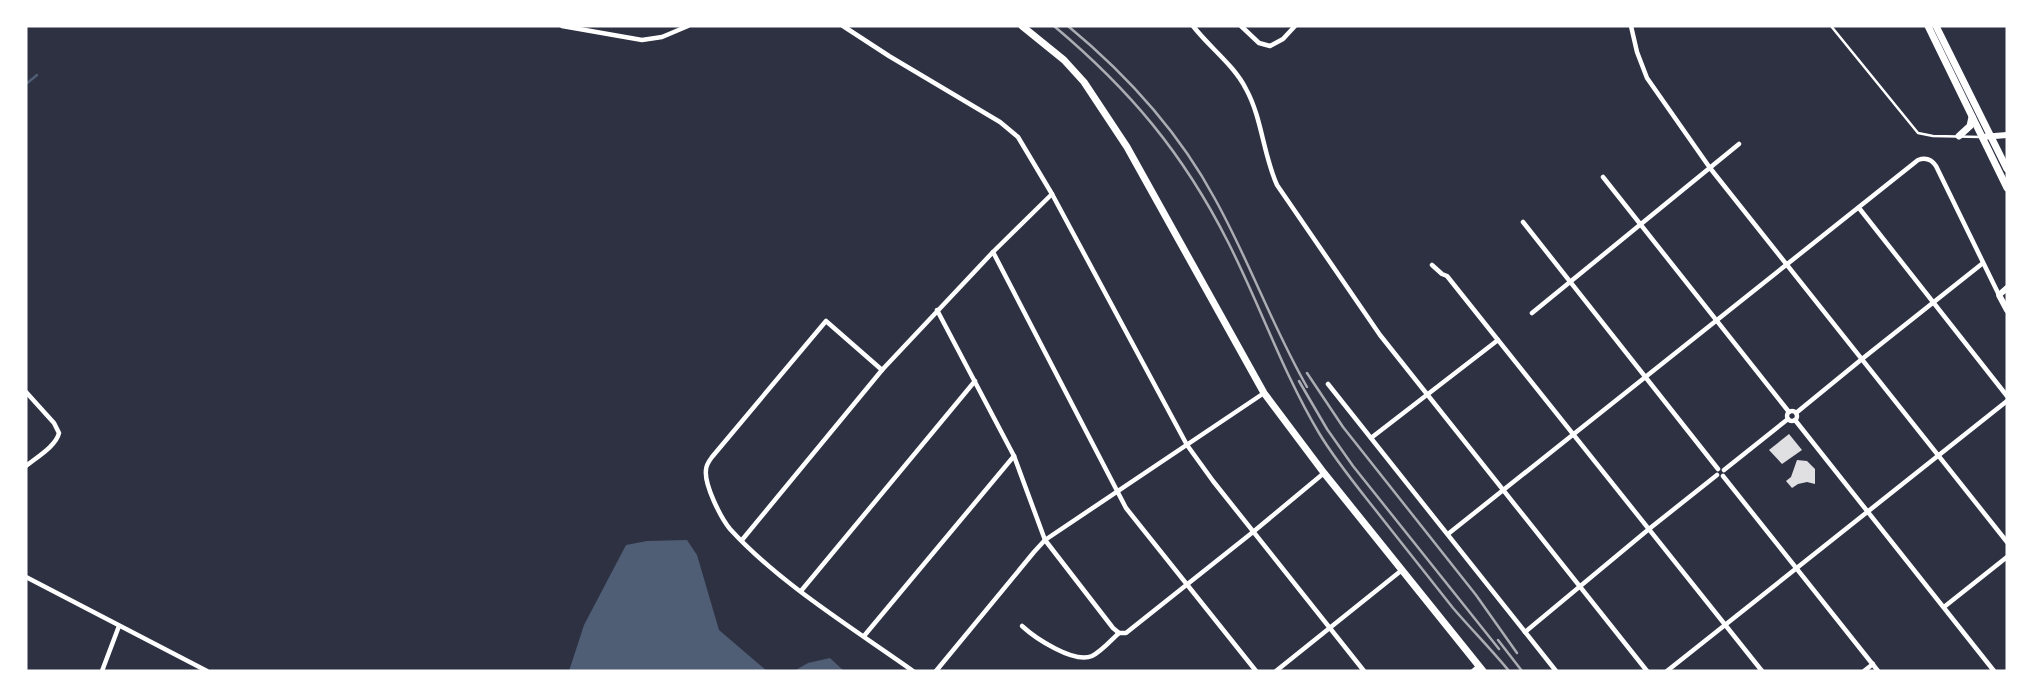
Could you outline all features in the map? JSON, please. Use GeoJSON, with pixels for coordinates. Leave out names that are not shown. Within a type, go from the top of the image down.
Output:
{"type":"FeatureCollection","features":[{"type":"Feature","properties":{"kind":"main road"},"geometry":{"type":"LineString","coordinates":[[1022,26],[1064,60],[1077,74],[1116,129],[1264,393],[1324,473],[1478,669]]}},
{"type":"Feature","properties":{"kind":"main road"},"geometry":{"type":"LineString","coordinates":[[1928,26],[2007,188]]}},
{"type":"Feature","properties":{"kind":"main road"},"geometry":{"type":"LineString","coordinates":[[1936,26],[2007,169]]}},
{"type":"Feature","properties":{"kind":"main road"},"geometry":{"type":"LineString","coordinates":[[1959,136],[1970,126],[1972,116]]}},
{"type":"Feature","properties":{"kind":"main road"},"geometry":{"type":"LineString","coordinates":[[1982,137],[1992,138],[2007,135]]}},
{"type":"Feature","properties":{"kind":"main road"},"geometry":{"type":"LineString","coordinates":[[2007,288],[1999,295],[2007,310]]}},
{"type":"Feature","properties":{"kind":"street"},"geometry":{"type":"LineString","coordinates":[[562,26],[642,40],[662,37],[688,26]]}},
{"type":"Feature","properties":{"kind":"street"},"geometry":{"type":"LineString","coordinates":[[843,26],[888,56],[1009,127],[1018,136],[1052,194],[1187,446],[1364,671]]}},
{"type":"Feature","properties":{"kind":"street"},"geometry":{"type":"LineString","coordinates":[[1194,26],[1245,87],[1255,110],[1277,185],[1370,321],[1647,671]]}},
{"type":"Feature","properties":{"kind":"street"},"geometry":{"type":"LineString","coordinates":[[1241,26],[1259,43],[1270,46],[1283,39],[1295,26]]}},
{"type":"Feature","properties":{"kind":"street"},"geometry":{"type":"LineString","coordinates":[[1631,26],[1642,65],[1656,92],[1710,168],[2007,542]]}},
{"type":"Feature","properties":{"kind":"street"},"geometry":{"type":"LineString","coordinates":[[1532,313],[1739,144]]}},
{"type":"Feature","properties":{"kind":"street"},"geometry":{"type":"LineString","coordinates":[[1448,534],[1918,160],[1926,159],[1933,162],[1999,295]]}},
{"type":"Feature","properties":{"kind":"street"},"geometry":{"type":"LineString","coordinates":[[1602,177],[1789,412]]}},
{"type":"Feature","properties":{"kind":"street"},"geometry":{"type":"LineString","coordinates":[[742,540],[882,370],[993,252],[1052,194]]}},
{"type":"Feature","properties":{"kind":"street"},"geometry":{"type":"LineString","coordinates":[[1859,208],[2007,396]]}},
{"type":"Feature","properties":{"kind":"street"},"geometry":{"type":"LineString","coordinates":[[1523,222],[1718,470],[1718,475]]}},
{"type":"Feature","properties":{"kind":"street"},"geometry":{"type":"LineString","coordinates":[[993,252],[1126,508],[1256,671]]}},
{"type":"Feature","properties":{"kind":"street"},"geometry":{"type":"LineString","coordinates":[[1796,413],[1983,264]]}},
{"type":"Feature","properties":{"kind":"street"},"geometry":{"type":"LineString","coordinates":[[1432,265],[1447,276],[1762,671]]}},
{"type":"Feature","properties":{"kind":"street"},"geometry":{"type":"LineString","coordinates":[[937,310],[1014,456],[1045,540],[1113,628],[1120,634]]}},
{"type":"Feature","properties":{"kind":"street"},"geometry":{"type":"LineString","coordinates":[[882,370],[826,320],[712,457],[707,465],[706,476],[710,492],[725,522],[742,540],[773,569],[801,591],[914,671]]}},
{"type":"Feature","properties":{"kind":"street"},"geometry":{"type":"LineString","coordinates":[[1371,438],[1498,340]]}},
{"type":"Feature","properties":{"kind":"street"},"geometry":{"type":"LineString","coordinates":[[801,591],[975,381]]}},
{"type":"Feature","properties":{"kind":"street"},"geometry":{"type":"LineString","coordinates":[[1328,384],[1556,671]]}},
{"type":"Feature","properties":{"kind":"street"},"geometry":{"type":"LineString","coordinates":[[26,392],[54,423],[59,433],[52,444],[26,466]]}},
{"type":"Feature","properties":{"kind":"street"},"geometry":{"type":"LineString","coordinates":[[936,671],[1045,540],[1264,393]]}},
{"type":"Feature","properties":{"kind":"street"},"geometry":{"type":"LineString","coordinates":[[1667,671],[2007,401]]}},
{"type":"Feature","properties":{"kind":"street"},"geometry":{"type":"LineString","coordinates":[[1789,412],[1793,411],[1796,413]]}},
{"type":"Feature","properties":{"kind":"street"},"geometry":{"type":"LineString","coordinates":[[1788,419],[1787,415],[1789,412]]}},
{"type":"Feature","properties":{"kind":"street"},"geometry":{"type":"LineString","coordinates":[[1796,413],[1796,420],[1994,671]]}},
{"type":"Feature","properties":{"kind":"street"},"geometry":{"type":"LineString","coordinates":[[1718,470],[1724,470],[1788,419]]}},
{"type":"Feature","properties":{"kind":"street"},"geometry":{"type":"LineString","coordinates":[[1788,419],[1791,421],[1796,420]]}},
{"type":"Feature","properties":{"kind":"street"},"geometry":{"type":"LineString","coordinates":[[864,636],[1014,456]]}},
{"type":"Feature","properties":{"kind":"street"},"geometry":{"type":"LineString","coordinates":[[1723,476],[1724,470]]}},
{"type":"Feature","properties":{"kind":"street"},"geometry":{"type":"LineString","coordinates":[[1022,626],[1028,632],[1060,651],[1077,658],[1091,656],[1120,634],[1131,629],[1324,473]]}},
{"type":"Feature","properties":{"kind":"street"},"geometry":{"type":"LineString","coordinates":[[1525,632],[1649,529],[1718,475],[1723,476],[1878,671]]}},
{"type":"Feature","properties":{"kind":"street"},"geometry":{"type":"LineString","coordinates":[[1944,607],[2007,557]]}},
{"type":"Feature","properties":{"kind":"street"},"geometry":{"type":"LineString","coordinates":[[1276,671],[1402,570]]}},
{"type":"Feature","properties":{"kind":"street"},"geometry":{"type":"LineString","coordinates":[[26,577],[207,671]]}},
{"type":"Feature","properties":{"kind":"street"},"geometry":{"type":"LineString","coordinates":[[102,671],[119,626]]}},
{"type":"Feature","properties":{"kind":"street"},"geometry":{"type":"LineString","coordinates":[[1864,671],[1873,664]]}},
{"type":"Feature","properties":{"kind":"lane"},"geometry":{"type":"LineString","coordinates":[[1831,26],[1918,133],[1933,136],[1982,137]]}},
{"type":"Feature","properties":{"kind":"water"},"geometry":{"type":"Polygon","coordinates":[[[687,540],[697,555],[719,630],[767,671],[569,671],[584,625],[626,545],[647,541],[687,540]]]}},
{"type":"Feature","properties":{"kind":"water"},"geometry":{"type":"Polygon","coordinates":[[[830,658],[844,671],[794,671],[808,663],[830,658]]]}},
{"type":"Feature","properties":{"kind":"building"},"geometry":{"type":"Polygon","coordinates":[[[1789,434],[1802,450],[1782,464],[1769,450],[1789,434]]]}},
{"type":"Feature","properties":{"kind":"building"},"geometry":{"type":"Polygon","coordinates":[[[1797,460],[1807,461],[1815,469],[1815,484],[1807,482],[1792,488],[1786,481],[1791,477],[1797,460]]]}},
{"type":"Feature","properties":{"kind":"waterway"},"geometry":{"type":"LineString","coordinates":[[26,84],[37,75]]}},
{"type":"Feature","properties":{"kind":"railway"},"geometry":{"type":"LineString","coordinates":[[1054,26],[1107,74],[1131,99],[1173,151],[1193,180],[1228,242],[1294,387],[1326,444],[1453,608],[1509,671]]}},
{"type":"Feature","properties":{"kind":"railway"},"geometry":{"type":"LineString","coordinates":[[1068,26],[1131,84],[1150,105],[1201,174],[1239,246],[1294,364],[1307,387]]}},
{"type":"Feature","properties":{"kind":"railway"},"geometry":{"type":"LineString","coordinates":[[1307,373],[1343,427],[1476,595],[1517,653]]}},
{"type":"Feature","properties":{"kind":"railway"},"geometry":{"type":"LineString","coordinates":[[1299,381],[1327,429],[1353,466],[1499,649]]}},
{"type":"Feature","properties":{"kind":"railway"},"geometry":{"type":"LineString","coordinates":[[1498,640],[1522,671]]}}]}
